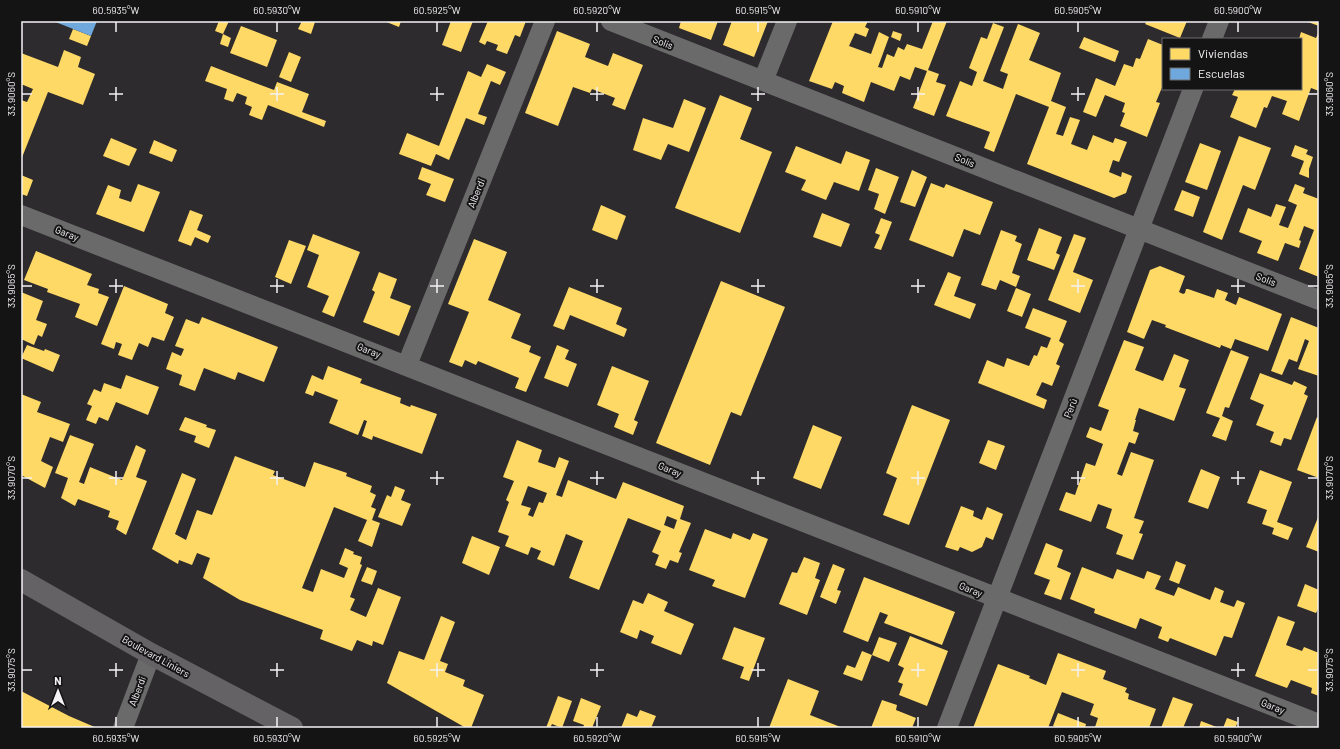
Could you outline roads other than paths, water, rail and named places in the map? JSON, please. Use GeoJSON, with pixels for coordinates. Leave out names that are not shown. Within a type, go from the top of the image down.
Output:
{"type":"FeatureCollection","features":[{"type":"Feature","properties":{"kind":"main road","name":"Boulevard Liniers"},"geometry":{"type":"LineString","coordinates":[[21,580],[151,654],[292,728]]}},
{"type":"Feature","properties":{"kind":"street","name":"Alberdi"},"geometry":{"type":"LineString","coordinates":[[407,365],[545,21]]}},
{"type":"Feature","properties":{"kind":"street","name":"Solís"},"geometry":{"type":"LineString","coordinates":[[610,21],[1319,300]]}},
{"type":"Feature","properties":{"kind":"street"},"geometry":{"type":"LineString","coordinates":[[763,80],[787,21]]}},
{"type":"Feature","properties":{"kind":"street"},"geometry":{"type":"LineString","coordinates":[[1212,38],[1219,21]]}},
{"type":"Feature","properties":{"kind":"street","name":"Perú"},"geometry":{"type":"LineString","coordinates":[[947,728],[1193,90]]}},
{"type":"Feature","properties":{"kind":"street","name":"Garay"},"geometry":{"type":"LineString","coordinates":[[21,215],[407,365],[997,599],[1319,724]]}},
{"type":"Feature","properties":{"kind":"street","name":"Alberdi"},"geometry":{"type":"LineString","coordinates":[[123,728],[151,654]]}}]}
